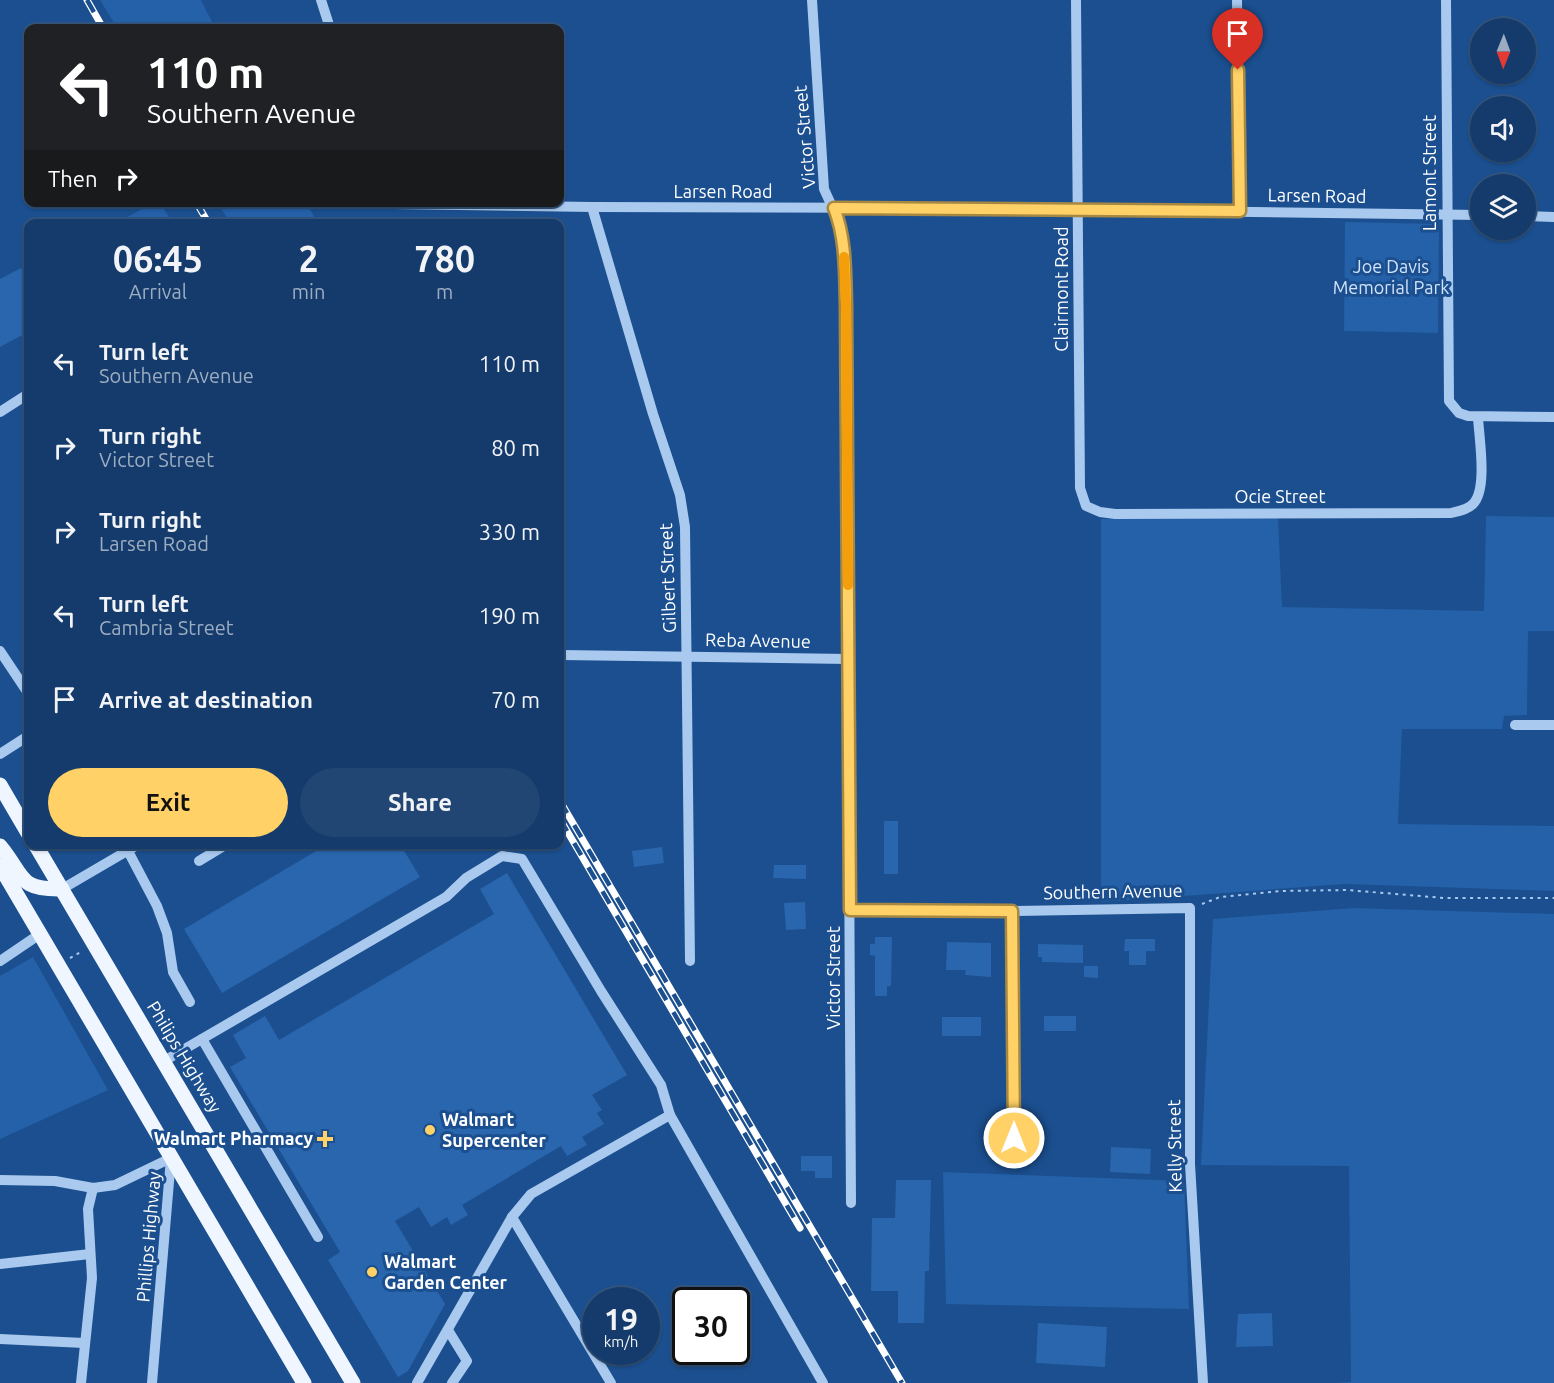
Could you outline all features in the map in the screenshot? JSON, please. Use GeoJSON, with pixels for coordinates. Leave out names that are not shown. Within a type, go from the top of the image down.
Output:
{"type":"FeatureCollection","features":[{"type":"Feature","properties":{"kind":"main road"},"geometry":{"type":"LineString","coordinates":[[2,790],[24,826]]}},
{"type":"Feature","properties":{"kind":"main road"},"geometry":{"type":"LineString","coordinates":[[0,846],[27,884],[42,889],[62,889]]}},
{"type":"Feature","properties":{"kind":"main road","name":"Philips Highway"},"geometry":{"type":"LineString","coordinates":[[38,849],[353,1383]]}},
{"type":"Feature","properties":{"kind":"main road"},"geometry":{"type":"LineString","coordinates":[[2,874],[40,934],[304,1383]]}},
{"type":"Feature","properties":{"kind":"street"},"geometry":{"type":"LineString","coordinates":[[321,0],[329,24]]}},
{"type":"Feature","properties":{"kind":"street","name":"Victor Street"},"geometry":{"type":"LineString","coordinates":[[812,0],[824,189],[839,222],[845,264],[846,294],[851,1203]]}},
{"type":"Feature","properties":{"kind":"street","name":"Clairmont Road"},"geometry":{"type":"LineString","coordinates":[[1076,0],[1080,488],[1086,506]]}},
{"type":"Feature","properties":{"kind":"street"},"geometry":{"type":"LineString","coordinates":[[1237,0],[1240,211]]}},
{"type":"Feature","properties":{"kind":"street","name":"Lamont Street"},"geometry":{"type":"LineString","coordinates":[[1446,0],[1449,401],[1459,413],[1478,417]]}},
{"type":"Feature","properties":{"kind":"street","name":"Larsen Road"},"geometry":{"type":"LineString","coordinates":[[564,206],[1240,211],[1470,215]]}},
{"type":"Feature","properties":{"kind":"street","name":"Gilbert Street"},"geometry":{"type":"LineString","coordinates":[[592,207],[652,414],[681,495],[685,527],[690,961]]}},
{"type":"Feature","properties":{"kind":"street"},"geometry":{"type":"LineString","coordinates":[[1536,216],[1554,217]]}},
{"type":"Feature","properties":{"kind":"street"},"geometry":{"type":"LineString","coordinates":[[0,412],[24,397]]}},
{"type":"Feature","properties":{"kind":"street"},"geometry":{"type":"LineString","coordinates":[[1478,417],[1554,417]]}},
{"type":"Feature","properties":{"kind":"street","name":"Ocie Street"},"geometry":{"type":"LineString","coordinates":[[1086,506],[1100,512],[1115,514],[1440,513],[1463,510],[1473,504],[1482,484],[1478,417]]}},
{"type":"Feature","properties":{"kind":"street"},"geometry":{"type":"LineString","coordinates":[[0,651],[24,687]]}},
{"type":"Feature","properties":{"kind":"street","name":"Reba Avenue"},"geometry":{"type":"LineString","coordinates":[[564,655],[849,659]]}},
{"type":"Feature","properties":{"kind":"street"},"geometry":{"type":"LineString","coordinates":[[1515,725],[1554,725]]}},
{"type":"Feature","properties":{"kind":"street"},"geometry":{"type":"LineString","coordinates":[[0,754],[24,739]]}},
{"type":"Feature","properties":{"kind":"street"},"geometry":{"type":"LineString","coordinates":[[62,889],[131,849]]}},
{"type":"Feature","properties":{"kind":"street"},"geometry":{"type":"LineString","coordinates":[[199,861],[219,849]]}},
{"type":"Feature","properties":{"kind":"street"},"geometry":{"type":"LineString","coordinates":[[128,851],[157,906],[167,933],[173,972],[190,1002]]}},
{"type":"Feature","properties":{"kind":"street"},"geometry":{"type":"LineString","coordinates":[[164,1061],[446,897],[466,878],[502,855],[522,859],[601,991],[661,1085],[670,1115],[823,1383]]}},
{"type":"Feature","properties":{"kind":"street","name":"Southern Avenue"},"geometry":{"type":"LineString","coordinates":[[850,910],[1012,911],[1190,908]]}},
{"type":"Feature","properties":{"kind":"street","name":"Kelly Street"},"geometry":{"type":"LineString","coordinates":[[1190,908],[1190,1164],[1203,1383]]}},
{"type":"Feature","properties":{"kind":"street"},"geometry":{"type":"LineString","coordinates":[[1012,911],[1014,1160]]}},
{"type":"Feature","properties":{"kind":"street"},"geometry":{"type":"LineString","coordinates":[[0,961],[40,934]]}},
{"type":"Feature","properties":{"kind":"street"},"geometry":{"type":"LineString","coordinates":[[202,1039],[318,1237]]}},
{"type":"Feature","properties":{"kind":"street"},"geometry":{"type":"LineString","coordinates":[[417,1383],[512,1217],[531,1194],[670,1115]]}},
{"type":"Feature","properties":{"kind":"street","name":"Phillips Highway"},"geometry":{"type":"LineString","coordinates":[[93,1188],[115,1185],[171,1158]]}},
{"type":"Feature","properties":{"kind":"street","name":"Phillips Highway"},"geometry":{"type":"LineString","coordinates":[[153,1383],[171,1158]]}},
{"type":"Feature","properties":{"kind":"street"},"geometry":{"type":"LineString","coordinates":[[0,1180],[55,1181],[93,1188],[88,1209],[92,1278],[81,1383]]}},
{"type":"Feature","properties":{"kind":"street"},"geometry":{"type":"LineString","coordinates":[[512,1217],[611,1383]]}},
{"type":"Feature","properties":{"kind":"street"},"geometry":{"type":"LineString","coordinates":[[0,1264],[90,1254]]}},
{"type":"Feature","properties":{"kind":"street"},"geometry":{"type":"LineString","coordinates":[[448,1330],[467,1361],[452,1383]]}},
{"type":"Feature","properties":{"kind":"street"},"geometry":{"type":"LineString","coordinates":[[0,1339],[84,1343]]}},
{"type":"Feature","properties":{"kind":"path","name":"Southern Avenue"},"geometry":{"type":"LineString","coordinates":[[1190,908],[1220,897],[1280,891],[1347,890],[1444,898],[1554,898]]}},
{"type":"Feature","properties":{"kind":"path"},"geometry":{"type":"LineString","coordinates":[[65,961],[81,952]]}},
{"type":"Feature","properties":{"kind":"green space"},"geometry":{"type":"Polygon","coordinates":[[[100,0],[201,0],[213,24],[115,24],[100,0]]]}},
{"type":"Feature","properties":{"kind":"green space"},"geometry":{"type":"Polygon","coordinates":[[[145,207],[163,207],[170,219],[124,219],[145,207]]]}},
{"type":"Feature","properties":{"kind":"green space"},"geometry":{"type":"Polygon","coordinates":[[[220,207],[308,207],[316,219],[228,219],[220,207]]]}},
{"type":"Feature","properties":{"kind":"green space","name":"Joe Davis Memorial Park"},"geometry":{"type":"Polygon","coordinates":[[[1345,222],[1439,224],[1438,333],[1344,331],[1345,222]]]}},
{"type":"Feature","properties":{"kind":"green space"},"geometry":{"type":"Polygon","coordinates":[[[1486,516],[1554,517],[1554,631],[1528,631],[1527,715],[1504,716],[1502,729],[1402,729],[1398,824],[1554,826],[1554,891],[1345,884],[1101,902],[1101,519],[1278,518],[1282,607],[1484,611],[1486,516]]]}},
{"type":"Feature","properties":{"kind":"green space"},"geometry":{"type":"Polygon","coordinates":[[[1353,908],[1554,914],[1554,1383],[1333,1383],[1351,1382],[1349,1166],[1201,1165],[1213,919],[1353,908]]]}},
{"type":"Feature","properties":{"kind":"green space"},"geometry":{"type":"Polygon","coordinates":[[[33,957],[108,1090],[0,1139],[0,976],[33,957]]]}},
{"type":"Feature","properties":{"kind":"green space"},"geometry":{"type":"Polygon","coordinates":[[[943,1172],[1184,1181],[1189,1309],[946,1304],[943,1172]]]}},
{"type":"Feature","properties":{"kind":"building"},"geometry":{"type":"Polygon","coordinates":[[[21,268],[24,274],[24,334],[0,347],[0,279],[21,268]]]}},
{"type":"Feature","properties":{"kind":"building"},"geometry":{"type":"Polygon","coordinates":[[[884,821],[898,821],[898,874],[884,874],[884,821]]]}},
{"type":"Feature","properties":{"kind":"building"},"geometry":{"type":"Polygon","coordinates":[[[662,847],[664,863],[634,867],[632,851],[662,847]]]}},
{"type":"Feature","properties":{"kind":"building"},"geometry":{"type":"Polygon","coordinates":[[[320,849],[403,849],[420,877],[222,993],[184,929],[320,849]]]}},
{"type":"Feature","properties":{"kind":"building"},"geometry":{"type":"Polygon","coordinates":[[[774,865],[806,865],[806,879],[773,878],[774,865]]]}},
{"type":"Feature","properties":{"kind":"building","name":"Walmart Supercenter"},"geometry":{"type":"Polygon","coordinates":[[[507,873],[627,1075],[592,1095],[602,1110],[597,1113],[604,1124],[582,1137],[587,1145],[567,1156],[561,1146],[462,1205],[468,1215],[451,1225],[447,1217],[431,1227],[419,1207],[395,1221],[445,1304],[408,1371],[398,1377],[328,1260],[340,1252],[230,1067],[246,1058],[233,1035],[265,1016],[279,1040],[494,914],[480,889],[507,873]]]}},
{"type":"Feature","properties":{"kind":"building"},"geometry":{"type":"Polygon","coordinates":[[[805,902],[806,929],[786,930],[784,903],[805,902]]]}},
{"type":"Feature","properties":{"kind":"building"},"geometry":{"type":"Polygon","coordinates":[[[875,937],[892,937],[891,986],[887,986],[887,996],[875,996],[875,956],[870,955],[870,944],[875,944],[875,937]]]}},
{"type":"Feature","properties":{"kind":"building"},"geometry":{"type":"Polygon","coordinates":[[[1125,939],[1155,939],[1155,951],[1146,951],[1146,965],[1129,965],[1129,951],[1124,951],[1125,939]]]}},
{"type":"Feature","properties":{"kind":"building"},"geometry":{"type":"Polygon","coordinates":[[[947,942],[991,943],[991,977],[965,975],[966,970],[946,970],[947,942]]]}},
{"type":"Feature","properties":{"kind":"building"},"geometry":{"type":"Polygon","coordinates":[[[1038,944],[1083,945],[1083,963],[1042,962],[1042,957],[1038,957],[1038,944]]]}},
{"type":"Feature","properties":{"kind":"building"},"geometry":{"type":"Polygon","coordinates":[[[1084,966],[1098,966],[1098,978],[1084,977],[1084,966]]]}},
{"type":"Feature","properties":{"kind":"building"},"geometry":{"type":"Polygon","coordinates":[[[1044,1016],[1076,1016],[1076,1031],[1044,1031],[1044,1016]]]}},
{"type":"Feature","properties":{"kind":"building"},"geometry":{"type":"Polygon","coordinates":[[[942,1017],[981,1017],[981,1036],[942,1036],[942,1017]]]}},
{"type":"Feature","properties":{"kind":"building"},"geometry":{"type":"Polygon","coordinates":[[[1111,1147],[1151,1149],[1150,1174],[1110,1172],[1111,1147]]]}},
{"type":"Feature","properties":{"kind":"building"},"geometry":{"type":"Polygon","coordinates":[[[801,1156],[832,1156],[832,1178],[815,1178],[815,1171],[801,1171],[801,1156]]]}},
{"type":"Feature","properties":{"kind":"building"},"geometry":{"type":"Polygon","coordinates":[[[896,1180],[931,1180],[929,1271],[925,1271],[924,1323],[898,1323],[898,1291],[871,1291],[872,1218],[895,1218],[896,1180]]]}},
{"type":"Feature","properties":{"kind":"building"},"geometry":{"type":"Polygon","coordinates":[[[1272,1313],[1273,1346],[1236,1347],[1238,1314],[1272,1313]]]}},
{"type":"Feature","properties":{"kind":"building"},"geometry":{"type":"Polygon","coordinates":[[[1038,1323],[1107,1327],[1105,1367],[1036,1363],[1038,1323]]]}},
{"type":"Feature","properties":{"kind":"railway"},"geometry":{"type":"LineString","coordinates":[[87,0],[101,24]]}},
{"type":"Feature","properties":{"kind":"railway"},"geometry":{"type":"LineString","coordinates":[[199,207],[206,219]]}},
{"type":"Feature","properties":{"kind":"railway"},"geometry":{"type":"LineString","coordinates":[[564,808],[902,1383]]}},
{"type":"Feature","properties":{"kind":"railway"},"geometry":{"type":"LineString","coordinates":[[564,826],[800,1228]]}},
{"type":"Feature","properties":{"kind":"slow traffic"},"geometry":{"type":"LineString","coordinates":[[844,257],[848,585]]}},
{"type":"Feature","properties":{"kind":"place","name":"Walmart Supercenter"},"geometry":{"type":"Point","coordinates":[430,1130]}},
{"type":"Feature","properties":{"kind":"place","name":"Walmart Pharmacy"},"geometry":{"type":"Point","coordinates":[325,1139]}},
{"type":"Feature","properties":{"kind":"place","name":"Walmart Garden Center"},"geometry":{"type":"Point","coordinates":[372,1272]}},
{"type":"Feature","properties":{"kind":"route"},"geometry":{"type":"LineString","coordinates":[[1014,1138],[1012,911],[850,910],[846,304],[845,264],[839,222],[834,208],[1240,211],[1238,70]]}}]}
